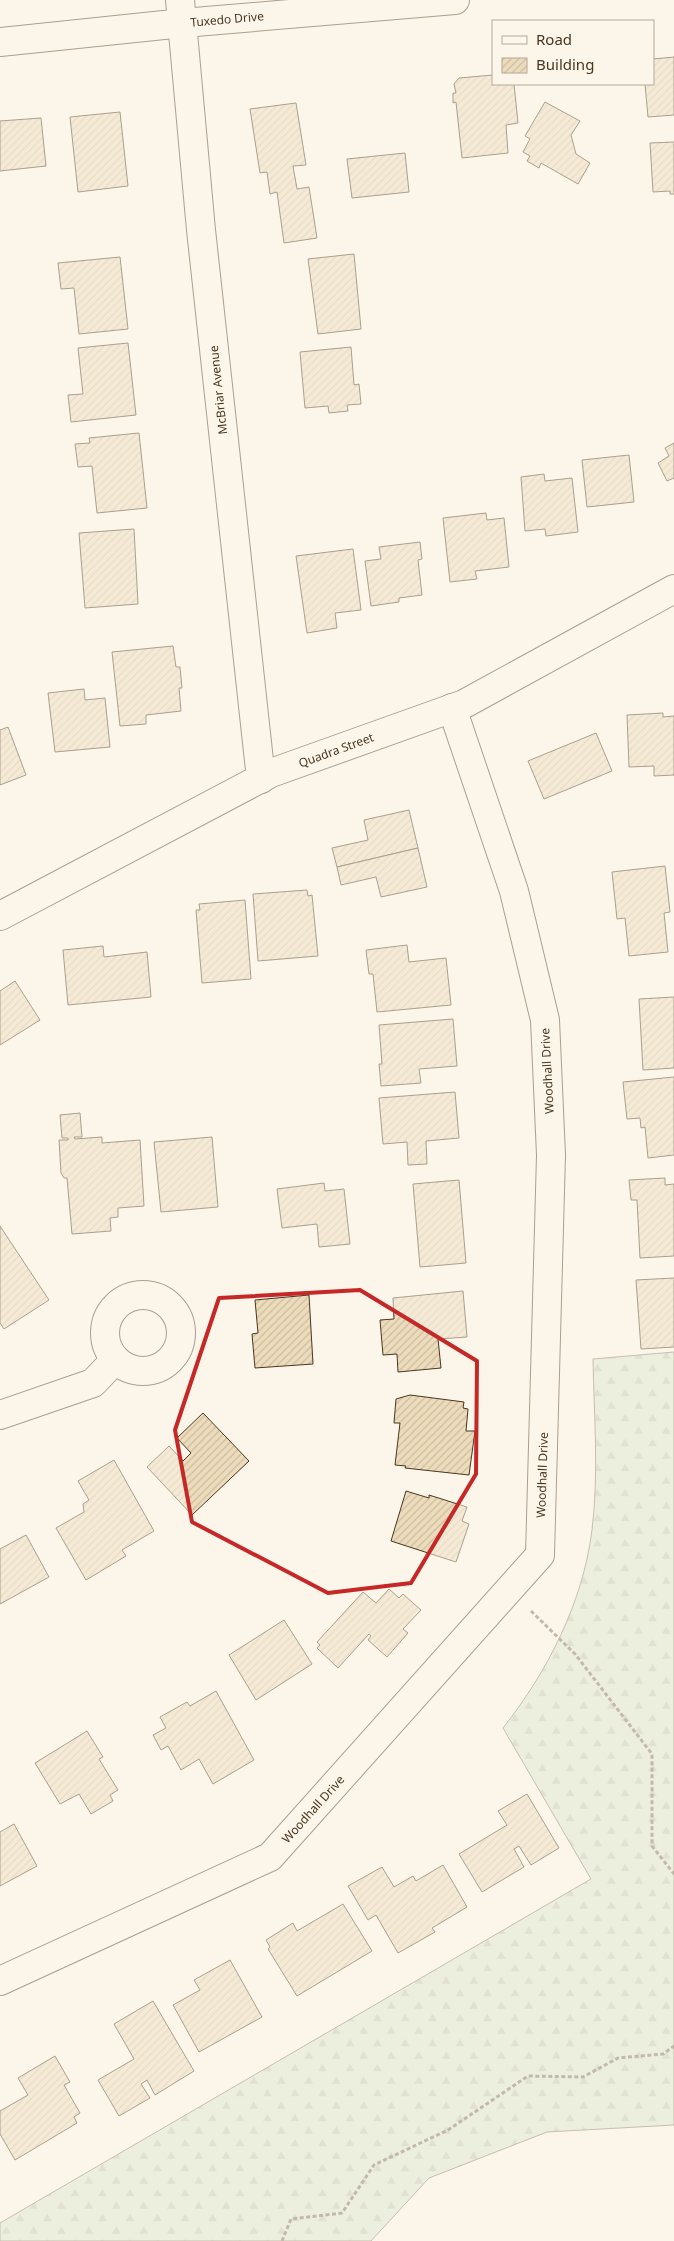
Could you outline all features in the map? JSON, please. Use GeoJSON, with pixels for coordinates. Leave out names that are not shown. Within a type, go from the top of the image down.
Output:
{"type":"FeatureCollection","features":[{"type":"Feature","properties":{"kind":"street","name":"Tuxedo Drive"},"geometry":{"type":"LineString","coordinates":[[0,42],[182,11],[455,0]]}},
{"type":"Feature","properties":{"kind":"street","name":"McBriar Avenue"},"geometry":{"type":"LineString","coordinates":[[182,11],[200,230],[261,779]]}},
{"type":"Feature","properties":{"kind":"street","name":"Quadra Street"},"geometry":{"type":"LineString","coordinates":[[0,916],[271,773],[464,704],[674,589]]}},
{"type":"Feature","properties":{"kind":"street","name":"Woodhall Drive"},"geometry":{"type":"LineString","coordinates":[[0,1980],[270,1857],[540,1555],[551,1156],[545,1020],[514,890],[452,708]]}},
{"type":"Feature","properties":{"kind":"street"},"geometry":{"type":"LineString","coordinates":[[0,1414],[92,1383],[115,1360]]}},
{"type":"Feature","properties":{"kind":"path"},"geometry":{"type":"LineString","coordinates":[[509,1589],[575,1654],[652,1754],[652,1846],[674,1874]]}},
{"type":"Feature","properties":{"kind":"path"},"geometry":{"type":"LineString","coordinates":[[282,2241],[291,2219],[342,2213],[374,2165],[448,2130],[528,2076],[583,2077],[618,2058],[663,2054],[674,2046]]}},
{"type":"Feature","properties":{"kind":"highlighted area"},"geometry":{"type":"Polygon","coordinates":[[[360,1290],[477,1361],[476,1474],[411,1583],[328,1593],[192,1522],[175,1430],[219,1298],[360,1290]]]}},
{"type":"Feature","properties":{"kind":"green space"},"geometry":{"type":"Polygon","coordinates":[[[674,1352],[674,2125],[547,2132],[429,2178],[371,2241],[0,2241],[0,2223],[591,1879],[503,1728],[535,1683],[549,1659],[572,1609],[581,1583],[592,1530],[594,1509],[596,1445],[593,1359],[674,1352]]]}},
{"type":"Feature","properties":{"kind":"building"},"geometry":{"type":"Polygon","coordinates":[[[674,57],[674,115],[648,117],[645,85],[654,85],[654,59],[674,57]]]}},
{"type":"Feature","properties":{"kind":"building"},"geometry":{"type":"Polygon","coordinates":[[[492,75],[492,85],[514,85],[518,123],[506,125],[508,153],[462,158],[456,102],[453,103],[453,93],[456,93],[454,84],[459,78],[492,75]]]}},
{"type":"Feature","properties":{"kind":"building"},"geometry":{"type":"Polygon","coordinates":[[[545,102],[580,121],[571,135],[576,154],[590,163],[578,184],[541,163],[539,168],[527,161],[530,156],[523,152],[530,139],[525,136],[545,102]]]}},
{"type":"Feature","properties":{"kind":"building"},"geometry":{"type":"Polygon","coordinates":[[[296,103],[306,165],[293,166],[297,189],[309,187],[317,238],[284,243],[277,192],[270,194],[267,172],[260,173],[250,109],[296,103]]]}},
{"type":"Feature","properties":{"kind":"building"},"geometry":{"type":"Polygon","coordinates":[[[120,112],[128,186],[78,192],[70,117],[120,112]]]}},
{"type":"Feature","properties":{"kind":"building"},"geometry":{"type":"Polygon","coordinates":[[[41,118],[46,166],[0,171],[0,121],[41,118]]]}},
{"type":"Feature","properties":{"kind":"building"},"geometry":{"type":"Polygon","coordinates":[[[674,142],[674,194],[670,194],[670,191],[653,192],[650,143],[674,142]]]}},
{"type":"Feature","properties":{"kind":"building"},"geometry":{"type":"Polygon","coordinates":[[[405,153],[409,192],[352,198],[347,159],[405,153]]]}},
{"type":"Feature","properties":{"kind":"building"},"geometry":{"type":"Polygon","coordinates":[[[354,254],[361,329],[318,334],[308,259],[354,254]]]}},
{"type":"Feature","properties":{"kind":"building"},"geometry":{"type":"Polygon","coordinates":[[[120,257],[128,329],[79,334],[74,288],[61,289],[58,263],[120,257]]]}},
{"type":"Feature","properties":{"kind":"building"},"geometry":{"type":"Polygon","coordinates":[[[128,343],[136,415],[71,422],[68,395],[83,394],[78,348],[128,343]]]}},
{"type":"Feature","properties":{"kind":"building"},"geometry":{"type":"Polygon","coordinates":[[[351,347],[354,385],[359,384],[361,404],[347,405],[348,411],[329,413],[328,406],[305,408],[300,352],[351,347]]]}},
{"type":"Feature","properties":{"kind":"building"},"geometry":{"type":"Polygon","coordinates":[[[139,433],[147,508],[97,513],[92,466],[78,467],[75,444],[90,443],[89,438],[139,433]]]}},
{"type":"Feature","properties":{"kind":"building"},"geometry":{"type":"Polygon","coordinates":[[[674,443],[674,478],[667,481],[658,463],[669,456],[665,448],[674,443]]]}},
{"type":"Feature","properties":{"kind":"building"},"geometry":{"type":"Polygon","coordinates":[[[629,455],[634,502],[587,507],[582,460],[629,455]]]}},
{"type":"Feature","properties":{"kind":"building"},"geometry":{"type":"Polygon","coordinates":[[[544,474],[545,481],[572,478],[578,532],[546,536],[545,529],[525,531],[521,477],[544,474]]]}},
{"type":"Feature","properties":{"kind":"building"},"geometry":{"type":"Polygon","coordinates":[[[486,513],[487,520],[504,518],[509,567],[475,571],[477,579],[450,582],[443,518],[486,513]]]}},
{"type":"Feature","properties":{"kind":"building"},"geometry":{"type":"Polygon","coordinates":[[[134,529],[138,604],[85,608],[79,533],[134,529]]]}},
{"type":"Feature","properties":{"kind":"building"},"geometry":{"type":"Polygon","coordinates":[[[420,542],[422,559],[418,560],[422,595],[399,598],[399,602],[371,606],[365,561],[381,559],[379,547],[420,542]]]}},
{"type":"Feature","properties":{"kind":"building"},"geometry":{"type":"Polygon","coordinates":[[[353,549],[361,610],[335,613],[337,628],[307,633],[296,556],[353,549]]]}},
{"type":"Feature","properties":{"kind":"building"},"geometry":{"type":"Polygon","coordinates":[[[173,646],[176,667],[180,667],[182,688],[179,688],[181,711],[146,715],[146,724],[120,726],[112,652],[173,646]]]}},
{"type":"Feature","properties":{"kind":"building"},"geometry":{"type":"Polygon","coordinates":[[[84,689],[85,700],[105,698],[110,747],[55,752],[48,693],[84,689]]]}},
{"type":"Feature","properties":{"kind":"building"},"geometry":{"type":"Polygon","coordinates":[[[663,713],[663,717],[674,716],[674,775],[654,776],[654,766],[629,767],[627,715],[663,713]]]}},
{"type":"Feature","properties":{"kind":"building"},"geometry":{"type":"Polygon","coordinates":[[[8,727],[26,775],[0,785],[0,730],[8,727]]]}},
{"type":"Feature","properties":{"kind":"building"},"geometry":{"type":"Polygon","coordinates":[[[596,733],[612,771],[544,799],[528,761],[596,733]]]}},
{"type":"Feature","properties":{"kind":"building"},"geometry":{"type":"Polygon","coordinates":[[[409,810],[418,848],[337,867],[332,848],[368,840],[364,820],[409,810]]]}},
{"type":"Feature","properties":{"kind":"building"},"geometry":{"type":"Polygon","coordinates":[[[418,848],[427,887],[381,897],[376,877],[341,885],[337,867],[418,848]]]}},
{"type":"Feature","properties":{"kind":"building"},"geometry":{"type":"Polygon","coordinates":[[[665,866],[670,912],[664,913],[668,952],[629,956],[625,918],[617,919],[612,872],[665,866]]]}},
{"type":"Feature","properties":{"kind":"building"},"geometry":{"type":"Polygon","coordinates":[[[307,890],[308,896],[312,895],[318,956],[258,961],[253,894],[307,890]]]}},
{"type":"Feature","properties":{"kind":"building"},"geometry":{"type":"Polygon","coordinates":[[[245,900],[251,979],[202,983],[196,910],[200,910],[199,904],[245,900]]]}},
{"type":"Feature","properties":{"kind":"building"},"geometry":{"type":"Polygon","coordinates":[[[407,945],[409,962],[446,958],[451,1005],[377,1012],[373,974],[369,974],[366,950],[407,945]]]}},
{"type":"Feature","properties":{"kind":"building"},"geometry":{"type":"Polygon","coordinates":[[[103,946],[104,957],[147,952],[151,997],[68,1005],[63,950],[103,946]]]}},
{"type":"Feature","properties":{"kind":"building"},"geometry":{"type":"Polygon","coordinates":[[[15,981],[40,1020],[0,1045],[0,991],[15,981]]]}},
{"type":"Feature","properties":{"kind":"building"},"geometry":{"type":"Polygon","coordinates":[[[674,997],[674,1068],[643,1070],[639,999],[674,997]]]}},
{"type":"Feature","properties":{"kind":"building"},"geometry":{"type":"Polygon","coordinates":[[[453,1019],[457,1066],[419,1069],[421,1083],[381,1086],[379,1064],[382,1064],[379,1025],[453,1019]]]}},
{"type":"Feature","properties":{"kind":"building"},"geometry":{"type":"Polygon","coordinates":[[[674,1077],[674,1155],[648,1158],[645,1127],[641,1128],[640,1118],[627,1119],[623,1082],[674,1077]]]}},
{"type":"Feature","properties":{"kind":"building"},"geometry":{"type":"Polygon","coordinates":[[[455,1092],[459,1138],[426,1141],[427,1164],[408,1165],[407,1142],[383,1144],[379,1098],[455,1092]]]}},
{"type":"Feature","properties":{"kind":"building"},"geometry":{"type":"Polygon","coordinates":[[[80,1113],[82,1137],[74,1137],[75,1139],[102,1137],[102,1143],[140,1140],[144,1206],[118,1208],[118,1217],[110,1218],[111,1231],[72,1234],[67,1178],[64,1178],[61,1173],[59,1140],[68,1140],[68,1138],[62,1138],[60,1115],[80,1113]]]}},
{"type":"Feature","properties":{"kind":"building"},"geometry":{"type":"Polygon","coordinates":[[[212,1137],[218,1207],[161,1212],[154,1142],[212,1137]]]}},
{"type":"Feature","properties":{"kind":"building"},"geometry":{"type":"Polygon","coordinates":[[[665,1178],[665,1185],[674,1184],[674,1256],[640,1258],[637,1200],[631,1200],[629,1180],[665,1178]]]}},
{"type":"Feature","properties":{"kind":"building"},"geometry":{"type":"Polygon","coordinates":[[[459,1180],[466,1263],[420,1267],[413,1184],[459,1180]]]}},
{"type":"Feature","properties":{"kind":"building"},"geometry":{"type":"Polygon","coordinates":[[[324,1183],[325,1191],[344,1189],[350,1244],[319,1247],[317,1224],[282,1228],[277,1189],[324,1183]]]}},
{"type":"Feature","properties":{"kind":"building"},"geometry":{"type":"Polygon","coordinates":[[[0,1226],[49,1300],[4,1329],[0,1323],[0,1226]]]}},
{"type":"Feature","properties":{"kind":"building"},"geometry":{"type":"Polygon","coordinates":[[[674,1278],[674,1347],[641,1349],[636,1280],[674,1278]]]}},
{"type":"Feature","properties":{"kind":"building"},"geometry":{"type":"Polygon","coordinates":[[[463,1291],[467,1337],[438,1339],[441,1368],[398,1372],[397,1354],[383,1355],[380,1320],[394,1319],[393,1298],[463,1291]]]}},
{"type":"Feature","properties":{"kind":"building"},"geometry":{"type":"Polygon","coordinates":[[[309,1295],[313,1364],[255,1368],[252,1334],[258,1333],[255,1300],[309,1295]]]}},
{"type":"Feature","properties":{"kind":"building"},"geometry":{"type":"Polygon","coordinates":[[[410,1395],[464,1402],[463,1408],[468,1409],[466,1431],[475,1431],[469,1475],[405,1468],[406,1466],[395,1465],[400,1423],[394,1423],[396,1399],[410,1395]]]}},
{"type":"Feature","properties":{"kind":"building"},"geometry":{"type":"Polygon","coordinates":[[[203,1413],[249,1461],[192,1515],[147,1467],[169,1446],[183,1461],[191,1453],[177,1438],[203,1413]]]}},
{"type":"Feature","properties":{"kind":"building"},"geometry":{"type":"Polygon","coordinates":[[[114,1460],[154,1531],[122,1550],[126,1556],[86,1580],[56,1528],[84,1512],[83,1504],[89,1500],[78,1481],[114,1460]]]}},
{"type":"Feature","properties":{"kind":"building"},"geometry":{"type":"Polygon","coordinates":[[[406,1491],[429,1498],[429,1495],[467,1507],[462,1521],[469,1524],[456,1562],[391,1541],[406,1491]]]}},
{"type":"Feature","properties":{"kind":"building"},"geometry":{"type":"Polygon","coordinates":[[[26,1535],[49,1577],[0,1604],[0,1549],[26,1535]]]}},
{"type":"Feature","properties":{"kind":"building"},"geometry":{"type":"Polygon","coordinates":[[[389,1589],[399,1598],[403,1594],[421,1610],[403,1629],[408,1633],[387,1657],[368,1640],[371,1636],[369,1634],[338,1668],[317,1648],[320,1645],[317,1642],[363,1592],[376,1603],[389,1589]]]}},
{"type":"Feature","properties":{"kind":"building"},"geometry":{"type":"Polygon","coordinates":[[[284,1620],[312,1664],[256,1700],[229,1655],[284,1620]]]}},
{"type":"Feature","properties":{"kind":"building"},"geometry":{"type":"Polygon","coordinates":[[[216,1691],[254,1760],[213,1784],[199,1759],[181,1770],[168,1746],[161,1750],[153,1735],[166,1728],[160,1717],[187,1702],[190,1706],[216,1691]]]}},
{"type":"Feature","properties":{"kind":"building"},"geometry":{"type":"Polygon","coordinates":[[[87,1731],[103,1757],[99,1759],[118,1790],[110,1795],[113,1801],[91,1814],[79,1794],[60,1804],[35,1763],[87,1731]]]}},
{"type":"Feature","properties":{"kind":"building"},"geometry":{"type":"Polygon","coordinates":[[[527,1794],[559,1848],[531,1865],[519,1846],[514,1849],[524,1867],[482,1892],[459,1854],[507,1825],[498,1811],[527,1794]]]}},
{"type":"Feature","properties":{"kind":"building"},"geometry":{"type":"Polygon","coordinates":[[[14,1824],[37,1866],[0,1886],[0,1832],[14,1824]]]}},
{"type":"Feature","properties":{"kind":"building"},"geometry":{"type":"Polygon","coordinates":[[[443,1865],[467,1907],[432,1928],[435,1932],[398,1953],[376,1915],[368,1920],[348,1886],[382,1867],[394,1887],[413,1876],[416,1881],[443,1865]]]}},
{"type":"Feature","properties":{"kind":"building"},"geometry":{"type":"Polygon","coordinates":[[[343,1904],[372,1951],[297,1996],[268,1949],[270,1947],[266,1940],[293,1923],[297,1931],[343,1904]]]}},
{"type":"Feature","properties":{"kind":"building"},"geometry":{"type":"Polygon","coordinates":[[[230,1960],[262,2017],[199,2052],[173,2005],[200,1990],[194,1980],[230,1960]]]}},
{"type":"Feature","properties":{"kind":"building"},"geometry":{"type":"Polygon","coordinates":[[[153,2001],[194,2071],[155,2095],[147,2080],[141,2084],[150,2098],[119,2116],[98,2080],[134,2059],[114,2024],[153,2001]]]}},
{"type":"Feature","properties":{"kind":"building"},"geometry":{"type":"Polygon","coordinates":[[[55,2056],[70,2082],[64,2085],[80,2113],[74,2117],[77,2123],[15,2160],[0,2134],[0,2111],[28,2095],[18,2078],[55,2056]]]}}]}
